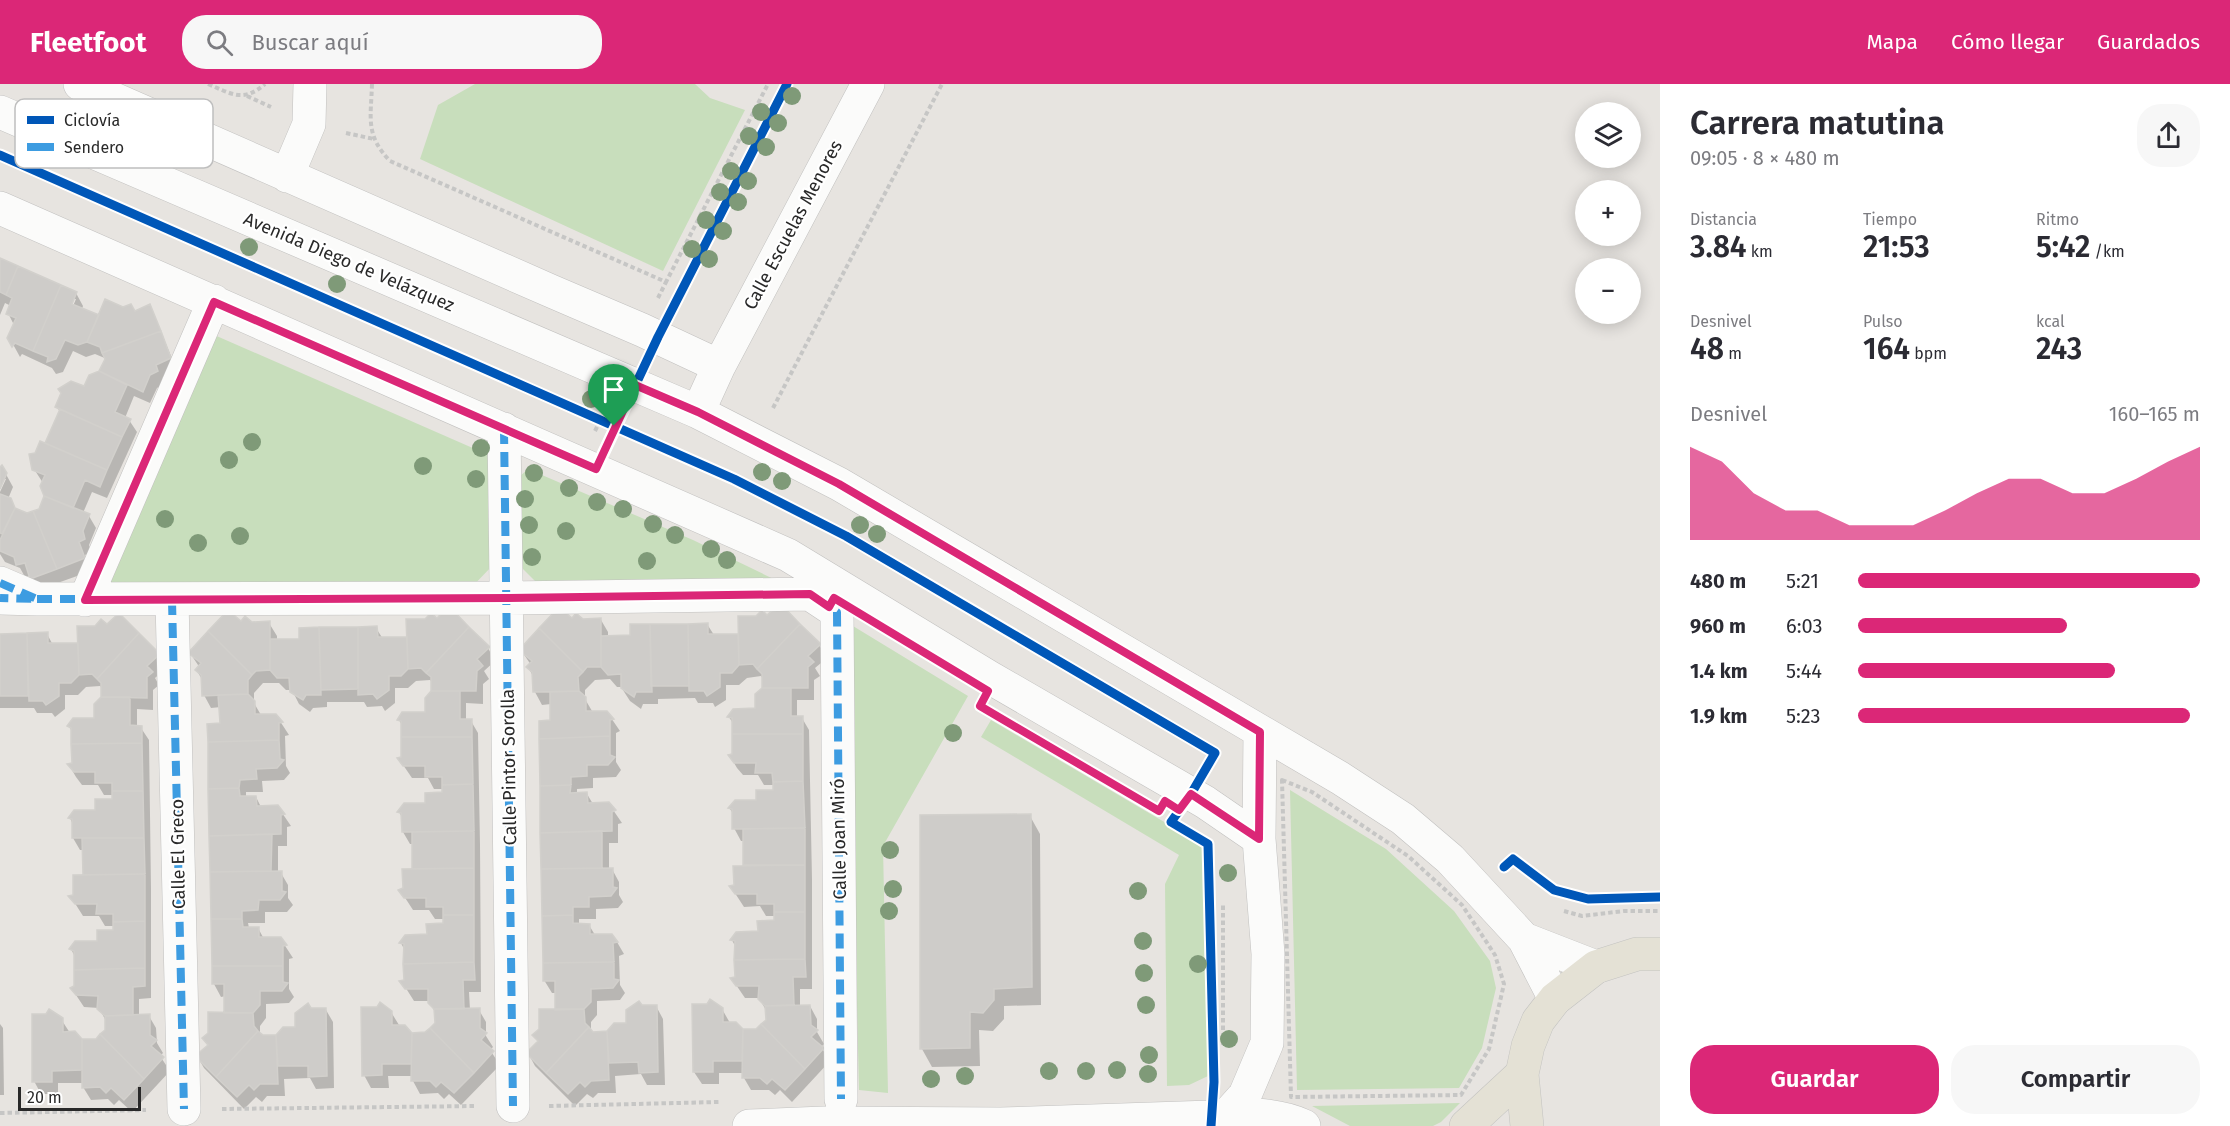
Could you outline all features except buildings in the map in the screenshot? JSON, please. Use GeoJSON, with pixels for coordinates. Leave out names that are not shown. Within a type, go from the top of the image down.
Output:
{"type":"FeatureCollection","features":[{"type":"Feature","properties":{"kind":"main road"},"geometry":{"type":"LineString","coordinates":[[1527,1126],[1522,1074],[1528,1046],[1538,1021],[1555,999],[1596,966],[1637,954],[1660,954]]}},
{"type":"Feature","properties":{"kind":"main road"},"geometry":{"type":"LineString","coordinates":[[1466,1126],[1522,1074]]}},
{"type":"Feature","properties":{"kind":"street"},"geometry":{"type":"LineString","coordinates":[[80,84],[114,99]]}},
{"type":"Feature","properties":{"kind":"street"},"geometry":{"type":"LineString","coordinates":[[287,176],[309,124],[310,84]]}},
{"type":"Feature","properties":{"kind":"street","name":"Calle Escuelas Menores"},"geometry":{"type":"LineString","coordinates":[[719,366],[868,84]]}},
{"type":"Feature","properties":{"kind":"street","name":"Avenida Diego de Velázquez"},"geometry":{"type":"LineString","coordinates":[[0,112],[15,118]]}},
{"type":"Feature","properties":{"kind":"street"},"geometry":{"type":"LineString","coordinates":[[213,143],[642,330],[719,366],[698,412]]}},
{"type":"Feature","properties":{"kind":"street","name":"Avenida Diego de Velázquez"},"geometry":{"type":"LineString","coordinates":[[130,168],[698,412],[839,484],[1340,778],[1402,819],[1450,859],[1524,939],[1555,999]]}},
{"type":"Feature","properties":{"kind":"street"},"geometry":{"type":"LineString","coordinates":[[0,208],[789,555],[989,677],[1205,802],[1259,839]]}},
{"type":"Feature","properties":{"kind":"street"},"geometry":{"type":"LineString","coordinates":[[85,600],[214,302]]}},
{"type":"Feature","properties":{"kind":"street","name":"Calle Pintor Sorolla"},"geometry":{"type":"LineString","coordinates":[[504,429],[513,1106]]}},
{"type":"Feature","properties":{"kind":"street"},"geometry":{"type":"LineString","coordinates":[[0,583],[37,599]]}},
{"type":"Feature","properties":{"kind":"street","name":"Calle Joan Miró"},"geometry":{"type":"LineString","coordinates":[[507,598],[810,594],[837,612],[841,1099]]}},
{"type":"Feature","properties":{"kind":"street"},"geometry":{"type":"LineString","coordinates":[[0,598],[172,600],[507,598]]}},
{"type":"Feature","properties":{"kind":"street","name":"Calle El Greco"},"geometry":{"type":"LineString","coordinates":[[172,600],[184,1109]]}},
{"type":"Feature","properties":{"kind":"street"},"geometry":{"type":"LineString","coordinates":[[1228,1114],[1245,1095],[1267,1043],[1268,954],[1259,839],[1260,732]]}},
{"type":"Feature","properties":{"kind":"street","name":"Avenida Diego de Velázquez"},"geometry":{"type":"LineString","coordinates":[[1524,939],[1596,966]]}},
{"type":"Feature","properties":{"kind":"street"},"geometry":{"type":"LineString","coordinates":[[749,1126],[824,1123],[1001,1124],[1211,1117],[1228,1114],[1289,1119],[1304,1126]]}},
{"type":"Feature","properties":{"kind":"path"},"geometry":{"type":"LineString","coordinates":[[208,84],[235,96],[247,96],[258,86],[265,84]]}},
{"type":"Feature","properties":{"kind":"path"},"geometry":{"type":"LineString","coordinates":[[372,84],[371,126],[377,148],[390,161],[666,282],[768,84]]}},
{"type":"Feature","properties":{"kind":"path"},"geometry":{"type":"LineString","coordinates":[[771,413],[942,84]]}},
{"type":"Feature","properties":{"kind":"path"},"geometry":{"type":"LineString","coordinates":[[590,415],[614,426],[635,385]]}},
{"type":"Feature","properties":{"kind":"path"},"geometry":{"type":"LineString","coordinates":[[1282,780],[1312,792],[1408,856],[1462,905],[1495,955],[1504,984],[1499,1008],[1489,1049],[1461,1095],[1291,1097],[1282,780]]}},
{"type":"Feature","properties":{"kind":"path"},"geometry":{"type":"LineString","coordinates":[[1218,1048],[1223,896]]}},
{"type":"Feature","properties":{"kind":"path"},"geometry":{"type":"LineString","coordinates":[[1560,909],[1582,916],[1624,911],[1660,911]]}},
{"type":"Feature","properties":{"kind":"path"},"geometry":{"type":"LineString","coordinates":[[1213,1022],[1218,1048]]}},
{"type":"Feature","properties":{"kind":"path"},"geometry":{"type":"LineString","coordinates":[[0,1113],[725,1102]]}},
{"type":"Feature","properties":{"kind":"green space"},"geometry":{"type":"Polygon","coordinates":[[[475,84],[695,84],[710,98],[745,110],[663,271],[420,159],[438,105],[475,84]]]}},
{"type":"Feature","properties":{"kind":"green space"},"geometry":{"type":"Polygon","coordinates":[[[212,334],[491,456],[493,565],[469,590],[102,592],[212,334]]]}},
{"type":"Feature","properties":{"kind":"green space"},"geometry":{"type":"Polygon","coordinates":[[[528,469],[693,540],[786,585],[545,591],[519,565],[518,478],[528,469]]]}},
{"type":"Feature","properties":{"kind":"green space"},"geometry":{"type":"Polygon","coordinates":[[[848,623],[968,696],[883,846],[888,1093],[859,1090],[848,623]]]}},
{"type":"Feature","properties":{"kind":"green space"},"geometry":{"type":"Polygon","coordinates":[[[991,720],[1205,846],[1208,1076],[1189,1085],[1167,1086],[1165,884],[1179,855],[981,737],[991,720]]]}},
{"type":"Feature","properties":{"kind":"green space"},"geometry":{"type":"Polygon","coordinates":[[[1290,790],[1386,849],[1454,911],[1490,961],[1496,988],[1482,1048],[1459,1088],[1297,1090],[1290,790]]]}},
{"type":"Feature","properties":{"kind":"green space"},"geometry":{"type":"Polygon","coordinates":[[[1460,1103],[1441,1122],[1433,1126],[1350,1126],[1312,1106],[1460,1103]]]}},
{"type":"Feature","properties":{"kind":"marked path"},"geometry":{"type":"LineString","coordinates":[[85,600],[214,301]]}},
{"type":"Feature","properties":{"kind":"marked path"},"geometry":{"type":"LineString","coordinates":[[504,429],[513,1106]]}},
{"type":"Feature","properties":{"kind":"marked path"},"geometry":{"type":"LineString","coordinates":[[0,583],[37,599],[0,598]]}},
{"type":"Feature","properties":{"kind":"marked path"},"geometry":{"type":"LineString","coordinates":[[37,599],[507,598],[810,594],[837,612],[841,1099]]}},
{"type":"Feature","properties":{"kind":"marked path"},"geometry":{"type":"LineString","coordinates":[[172,600],[184,1109]]}},
{"type":"Feature","properties":{"kind":"cycle path"},"geometry":{"type":"LineString","coordinates":[[596,469],[658,337],[787,84]]}},
{"type":"Feature","properties":{"kind":"cycle path"},"geometry":{"type":"LineString","coordinates":[[0,155],[15,162]]}},
{"type":"Feature","properties":{"kind":"cycle path"},"geometry":{"type":"LineString","coordinates":[[29,168],[734,479],[846,536],[1215,753],[1191,794],[1171,822],[1208,844],[1214,1082],[1211,1126]]}},
{"type":"Feature","properties":{"kind":"cycle path"},"geometry":{"type":"LineString","coordinates":[[1504,867],[1513,859],[1554,890],[1588,899],[1660,897]]}},
{"type":"Feature","properties":{"kind":"route"},"geometry":{"type":"LineString","coordinates":[[214,302],[596,469],[614,426],[635,385],[698,412],[839,484],[1260,732],[1259,839],[1191,794],[1179,810],[1165,801],[1159,811],[980,706],[988,691],[834,598],[829,607],[810,594],[85,600],[214,302]]}}]}
